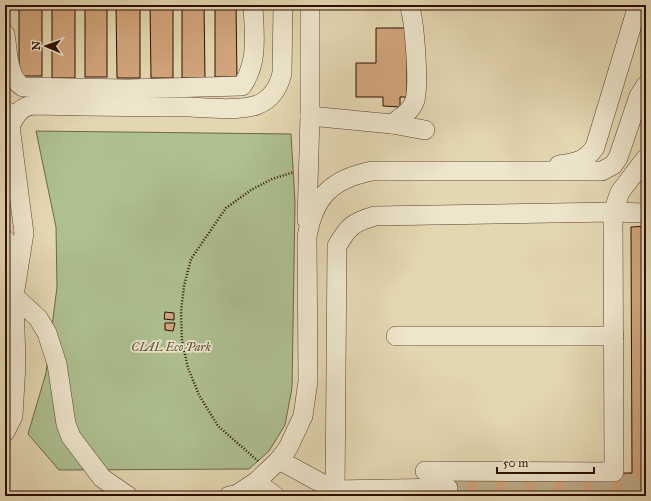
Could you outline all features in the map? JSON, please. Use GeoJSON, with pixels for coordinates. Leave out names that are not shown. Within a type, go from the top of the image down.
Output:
{"type":"FeatureCollection","features":[{"type":"Feature","properties":{"kind":"street"},"geometry":{"type":"LineString","coordinates":[[223,108],[250,75],[254,58],[253,5]]}},
{"type":"Feature","properties":{"kind":"street"},"geometry":{"type":"LineString","coordinates":[[5,34],[13,77],[17,84],[23,87],[223,108],[256,105],[266,100],[274,93],[280,83],[282,73],[283,5]]}},
{"type":"Feature","properties":{"kind":"street"},"geometry":{"type":"LineString","coordinates":[[234,496],[268,471],[288,448],[303,416],[308,381],[307,237],[310,116],[310,5]]}},
{"type":"Feature","properties":{"kind":"street"},"geometry":{"type":"LineString","coordinates":[[392,124],[410,110],[415,99],[414,22],[409,5]]}},
{"type":"Feature","properties":{"kind":"street"},"geometry":{"type":"LineString","coordinates":[[521,171],[580,162],[587,158],[595,147],[638,5]]}},
{"type":"Feature","properties":{"kind":"street"},"geometry":{"type":"LineString","coordinates":[[610,168],[618,158],[639,96],[646,85]]}},
{"type":"Feature","properties":{"kind":"street"},"geometry":{"type":"LineString","coordinates":[[14,296],[24,233],[8,118],[28,105],[127,98],[242,86]]}},
{"type":"Feature","properties":{"kind":"street"},"geometry":{"type":"LineString","coordinates":[[310,116],[392,124],[425,130]]}},
{"type":"Feature","properties":{"kind":"street"},"geometry":{"type":"LineString","coordinates":[[307,237],[310,220],[319,201],[334,185],[352,175],[372,171],[521,171],[592,173],[602,172],[610,168],[646,157]]}},
{"type":"Feature","properties":{"kind":"street"},"geometry":{"type":"LineString","coordinates":[[425,471],[614,480],[613,212],[620,192],[646,157]]}},
{"type":"Feature","properties":{"kind":"street"},"geometry":{"type":"LineString","coordinates":[[334,493],[337,246],[347,230],[358,221],[375,216],[613,212],[646,214]]}},
{"type":"Feature","properties":{"kind":"street"},"geometry":{"type":"LineString","coordinates":[[5,239],[14,296],[16,364],[13,416],[5,432]]}},
{"type":"Feature","properties":{"kind":"street"},"geometry":{"type":"LineString","coordinates":[[14,296],[38,318],[47,332],[57,364],[66,424],[71,437],[102,478],[128,496]]}},
{"type":"Feature","properties":{"kind":"street"},"geometry":{"type":"LineString","coordinates":[[396,336],[614,336]]}},
{"type":"Feature","properties":{"kind":"street"},"geometry":{"type":"LineString","coordinates":[[268,471],[334,493],[448,488]]}},
{"type":"Feature","properties":{"kind":"street"},"geometry":{"type":"LineString","coordinates":[[268,471],[275,496]]}},
{"type":"Feature","properties":{"kind":"path"},"geometry":{"type":"LineString","coordinates":[[268,471],[218,426],[199,395],[188,368],[182,341],[181,312],[184,286],[191,259],[226,208],[251,190],[272,179],[309,167]]}},
{"type":"Feature","properties":{"kind":"green space","name":"CIAL Eco Park"},"geometry":{"type":"Polygon","coordinates":[[[36,131],[291,134],[295,202],[292,388],[285,425],[269,451],[249,469],[59,470],[28,434],[46,373],[57,287],[56,227],[36,131]]]}},
{"type":"Feature","properties":{"kind":"building"},"geometry":{"type":"Polygon","coordinates":[[[19,5],[42,5],[42,76],[19,76],[19,5]]]}},
{"type":"Feature","properties":{"kind":"building"},"geometry":{"type":"Polygon","coordinates":[[[52,5],[75,5],[75,78],[52,78],[52,5]]]}},
{"type":"Feature","properties":{"kind":"building"},"geometry":{"type":"Polygon","coordinates":[[[85,5],[107,5],[107,77],[85,77],[85,5]]]}},
{"type":"Feature","properties":{"kind":"building"},"geometry":{"type":"Polygon","coordinates":[[[116,5],[140,5],[140,78],[117,78],[116,5]]]}},
{"type":"Feature","properties":{"kind":"building"},"geometry":{"type":"Polygon","coordinates":[[[150,5],[173,5],[173,78],[151,78],[150,5]]]}},
{"type":"Feature","properties":{"kind":"building"},"geometry":{"type":"Polygon","coordinates":[[[182,5],[204,5],[205,78],[182,78],[182,5]]]}},
{"type":"Feature","properties":{"kind":"building"},"geometry":{"type":"Polygon","coordinates":[[[215,5],[236,5],[237,77],[215,77],[215,5]]]}},
{"type":"Feature","properties":{"kind":"building"},"geometry":{"type":"Polygon","coordinates":[[[376,28],[407,28],[407,97],[400,97],[400,107],[383,106],[383,97],[356,97],[356,63],[376,63],[376,28]]]}},
{"type":"Feature","properties":{"kind":"building"},"geometry":{"type":"Polygon","coordinates":[[[646,226],[646,496],[448,496],[448,474],[632,473],[631,227],[646,226]]]}},
{"type":"Feature","properties":{"kind":"building"},"geometry":{"type":"Polygon","coordinates":[[[165,312],[174,313],[174,320],[164,319],[165,312]]]}},
{"type":"Feature","properties":{"kind":"building"},"geometry":{"type":"Polygon","coordinates":[[[165,323],[175,323],[173,331],[165,330],[165,323]]]}},
{"type":"Feature","properties":{"kind":"tunnel"},"geometry":{"type":"LineString","coordinates":[[448,488],[622,487],[630,486],[640,481],[645,476],[646,472]]}}]}
